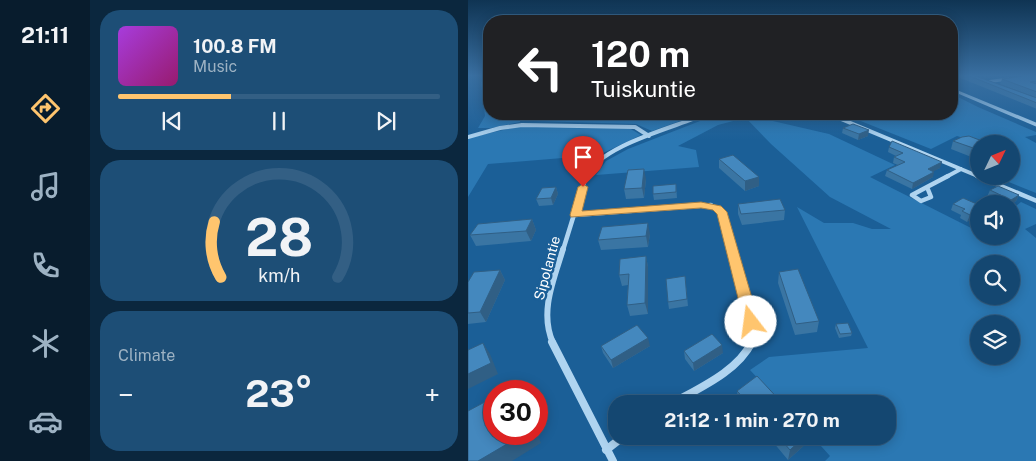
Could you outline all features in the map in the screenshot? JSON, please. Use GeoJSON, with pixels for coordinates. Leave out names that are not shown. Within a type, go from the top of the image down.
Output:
{"type":"FeatureCollection","features":[{"type":"Feature","properties":{"kind":"street"},"geometry":{"type":"LineString","coordinates":[[970,97],[1036,125]]}},
{"type":"Feature","properties":{"kind":"street","name":"Sipolantie"},"geometry":{"type":"LineString","coordinates":[[613,461],[554,348],[547,330],[548,297],[587,174],[602,157],[622,146],[690,120]]}},
{"type":"Feature","properties":{"kind":"street"},"geometry":{"type":"LineString","coordinates":[[843,120],[1036,201]]}},
{"type":"Feature","properties":{"kind":"street"},"geometry":{"type":"LineString","coordinates":[[468,137],[522,124],[634,127],[649,136]]}},
{"type":"Feature","properties":{"kind":"street"},"geometry":{"type":"LineString","coordinates":[[928,187],[961,170]]}},
{"type":"Feature","properties":{"kind":"street"},"geometry":{"type":"LineString","coordinates":[[575,215],[701,205],[711,205],[722,212],[754,337],[751,348],[730,368],[686,395]]}},
{"type":"Feature","properties":{"kind":"street"},"geometry":{"type":"LineString","coordinates":[[606,450],[612,445]]}},
{"type":"Feature","properties":{"kind":"shaded area"},"geometry":{"type":"Polygon","coordinates":[[[958,97],[1036,132],[1036,135],[1025,137],[1036,143],[1036,193],[1016,185],[1020,185],[1020,135],[970,135],[970,140],[957,136],[931,149],[858,120],[958,120],[958,97]]]}},
{"type":"Feature","properties":{"kind":"shaded area"},"geometry":{"type":"Polygon","coordinates":[[[483,119],[520,120],[520,122],[491,128],[478,128],[483,119]]]}},
{"type":"Feature","properties":{"kind":"shaded area"},"geometry":{"type":"Polygon","coordinates":[[[683,120],[652,131],[636,124],[532,121],[683,120]]]}},
{"type":"Feature","properties":{"kind":"shaded area"},"geometry":{"type":"Polygon","coordinates":[[[703,120],[737,120],[718,125],[678,146],[696,150],[699,167],[596,175],[606,161],[628,149],[703,120]]]}},
{"type":"Feature","properties":{"kind":"shaded area"},"geometry":{"type":"Polygon","coordinates":[[[748,120],[768,120],[829,134],[895,165],[870,177],[970,227],[970,245],[1020,245],[1020,203],[1036,209],[1036,224],[1025,229],[1036,238],[1036,461],[825,461],[830,456],[820,445],[896,445],[896,395],[774,395],[750,370],[769,357],[868,348],[797,207],[824,223],[853,223],[872,229],[891,229],[830,197],[771,144],[748,120]]]}},
{"type":"Feature","properties":{"kind":"shaded area"},"geometry":{"type":"Polygon","coordinates":[[[521,126],[629,128],[641,135],[599,155],[488,164],[468,197],[468,138],[521,126]]]}},
{"type":"Feature","properties":{"kind":"building"},"geometry":{"type":"Polygon","coordinates":[[[1021,97],[1037,98],[1037,103],[1021,97]]]}},
{"type":"Feature","properties":{"kind":"building"},"geometry":{"type":"Polygon","coordinates":[[[853,124],[869,130],[859,134],[843,128],[853,124]]]}},
{"type":"Feature","properties":{"kind":"building"},"geometry":{"type":"Polygon","coordinates":[[[970,136],[970,147],[953,141],[962,137],[970,136]]]}},
{"type":"Feature","properties":{"kind":"building"},"geometry":{"type":"Polygon","coordinates":[[[892,141],[942,162],[928,169],[934,172],[913,183],[887,170],[905,162],[894,157],[903,153],[889,147],[892,141]]]}},
{"type":"Feature","properties":{"kind":"building"},"geometry":{"type":"Polygon","coordinates":[[[733,155],[759,177],[745,181],[719,159],[733,155]]]}},
{"type":"Feature","properties":{"kind":"building"},"geometry":{"type":"Polygon","coordinates":[[[644,169],[642,188],[624,189],[628,170],[644,169]]]}},
{"type":"Feature","properties":{"kind":"building"},"geometry":{"type":"Polygon","coordinates":[[[676,184],[676,192],[653,194],[653,186],[676,184]]]}},
{"type":"Feature","properties":{"kind":"building"},"geometry":{"type":"Polygon","coordinates":[[[998,186],[1019,195],[1000,195],[990,190],[998,186]]]}},
{"type":"Feature","properties":{"kind":"building"},"geometry":{"type":"Polygon","coordinates":[[[556,187],[551,198],[536,199],[542,188],[556,187]]]}},
{"type":"Feature","properties":{"kind":"building"},"geometry":{"type":"Polygon","coordinates":[[[963,198],[970,201],[970,215],[962,211],[965,209],[953,204],[963,198]]]}},
{"type":"Feature","properties":{"kind":"building"},"geometry":{"type":"Polygon","coordinates":[[[780,199],[785,210],[741,214],[738,204],[780,199]]]}},
{"type":"Feature","properties":{"kind":"building"},"geometry":{"type":"Polygon","coordinates":[[[532,219],[526,231],[470,235],[478,224],[532,219]]]}},
{"type":"Feature","properties":{"kind":"building"},"geometry":{"type":"Polygon","coordinates":[[[648,223],[646,236],[598,240],[602,227],[648,223]]]}},
{"type":"Feature","properties":{"kind":"building"},"geometry":{"type":"Polygon","coordinates":[[[646,256],[645,303],[627,305],[629,274],[619,275],[620,259],[646,256]]]}},
{"type":"Feature","properties":{"kind":"building"},"geometry":{"type":"Polygon","coordinates":[[[798,269],[819,321],[796,324],[779,272],[798,269]]]}},
{"type":"Feature","properties":{"kind":"building"},"geometry":{"type":"Polygon","coordinates":[[[500,270],[480,312],[468,313],[468,282],[474,272],[500,270]]]}},
{"type":"Feature","properties":{"kind":"building"},"geometry":{"type":"Polygon","coordinates":[[[685,276],[687,299],[668,302],[666,279],[685,276]]]}},
{"type":"Feature","properties":{"kind":"building"},"geometry":{"type":"Polygon","coordinates":[[[848,323],[852,333],[840,334],[836,324],[848,323]]]}},
{"type":"Feature","properties":{"kind":"building"},"geometry":{"type":"Polygon","coordinates":[[[637,325],[648,338],[611,360],[601,346],[637,325]]]}},
{"type":"Feature","properties":{"kind":"building"},"geometry":{"type":"Polygon","coordinates":[[[712,334],[722,345],[693,363],[684,351],[712,334]]]}},
{"type":"Feature","properties":{"kind":"building"},"geometry":{"type":"Polygon","coordinates":[[[483,343],[491,363],[468,374],[468,350],[483,343]]]}},
{"type":"Feature","properties":{"kind":"building"},"geometry":{"type":"Polygon","coordinates":[[[757,376],[775,395],[741,395],[737,391],[757,376]]]}},
{"type":"Feature","properties":{"kind":"building"},"geometry":{"type":"Polygon","coordinates":[[[483,403],[483,445],[505,445],[478,461],[468,461],[468,411],[483,403]]]}},
{"type":"Feature","properties":{"kind":"building"},"geometry":{"type":"Polygon","coordinates":[[[786,445],[795,445],[790,450],[786,445]]]}},
{"type":"Feature","properties":{"kind":"route"},"geometry":{"type":"LineString","coordinates":[[583,187],[575,215],[701,205],[711,205],[722,212],[751,322]]}}]}
